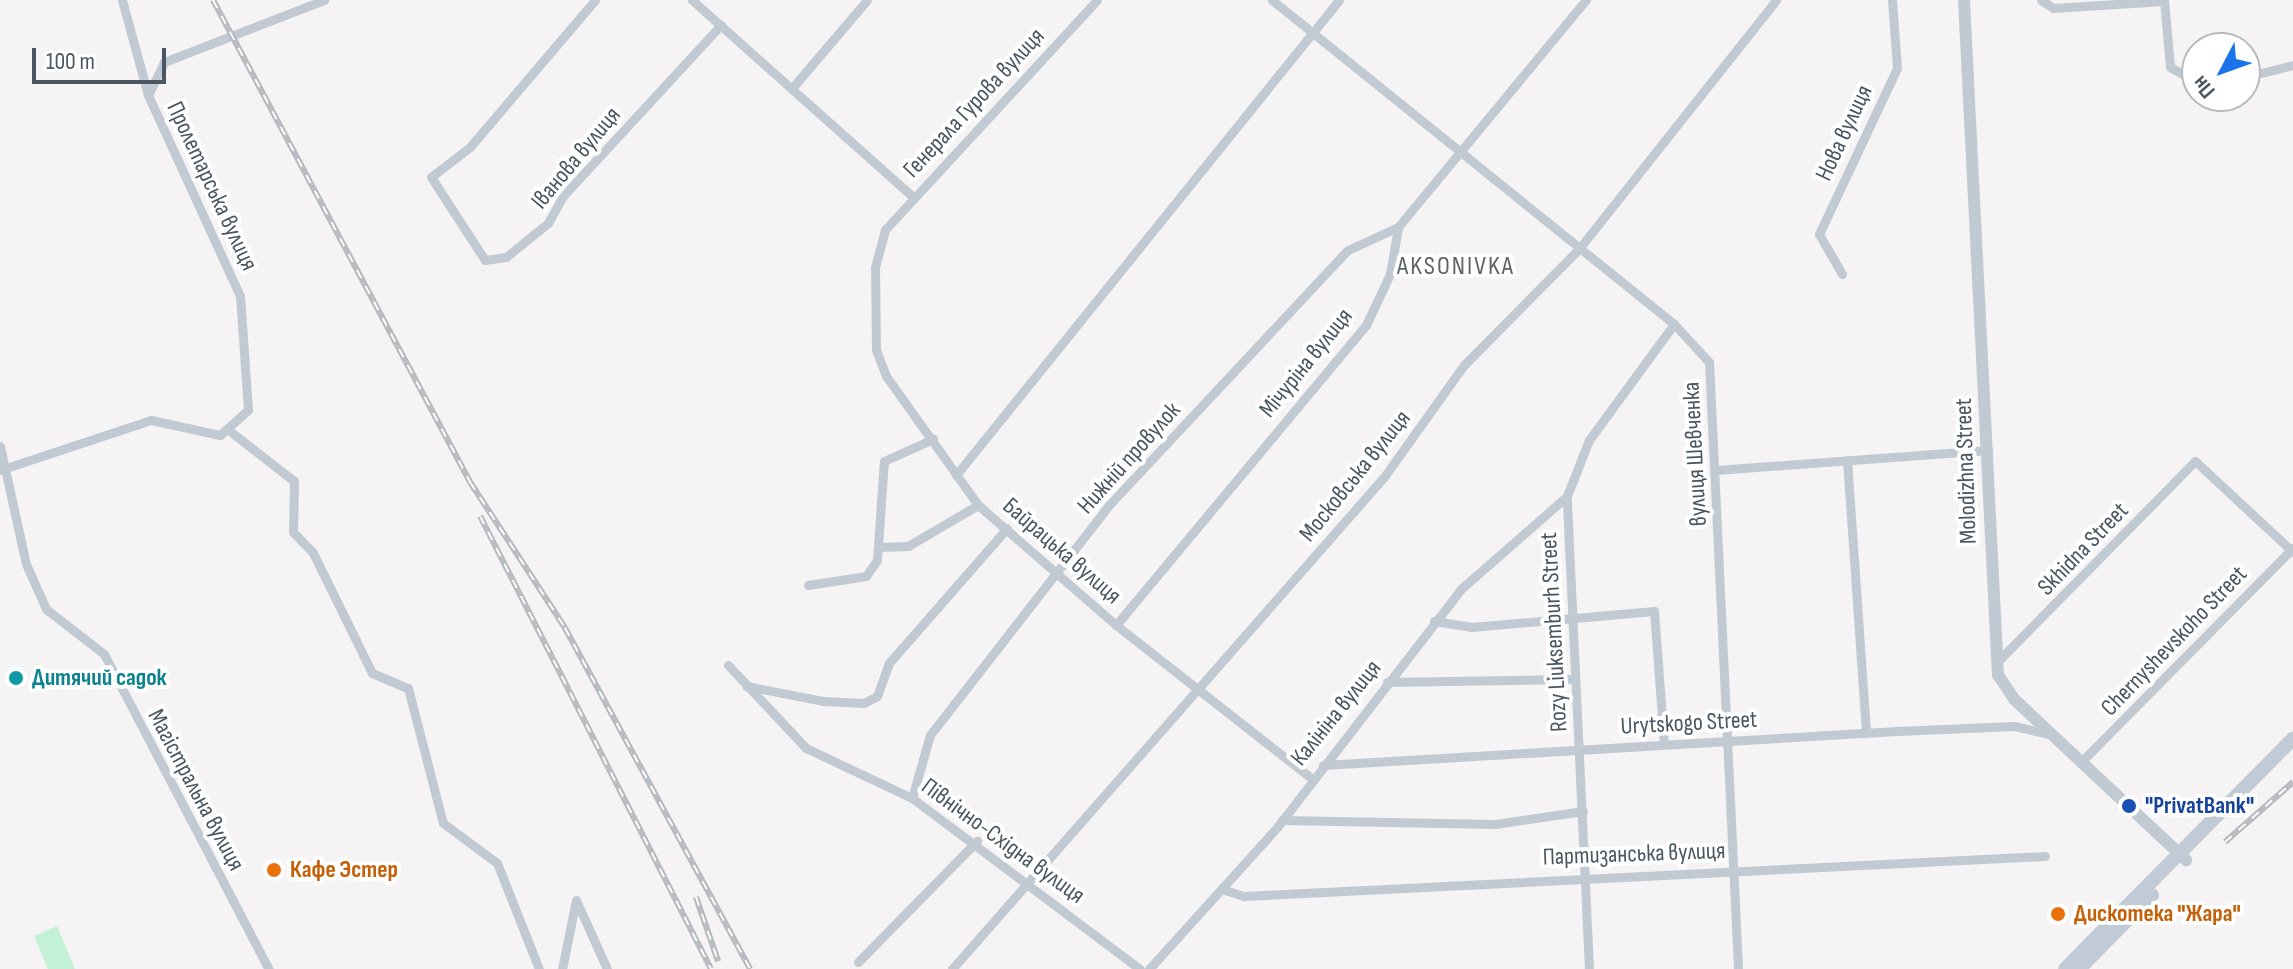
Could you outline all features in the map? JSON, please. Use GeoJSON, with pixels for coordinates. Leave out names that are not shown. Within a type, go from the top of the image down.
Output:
{"type":"FeatureCollection","features":[{"type":"Feature","properties":{"kind":"main road"},"geometry":{"type":"LineString","coordinates":[[2079,969],[2293,739]]}},
{"type":"Feature","properties":{"kind":"main road"},"geometry":{"type":"LineString","coordinates":[[2065,969],[2293,751]]}},
{"type":"Feature","properties":{"kind":"street","name":"Пролетарська вулиця"},"geometry":{"type":"LineString","coordinates":[[122,0],[148,95],[240,296],[248,410],[231,432]]}},
{"type":"Feature","properties":{"kind":"street"},"geometry":{"type":"LineString","coordinates":[[148,95],[164,62],[324,0]]}},
{"type":"Feature","properties":{"kind":"street","name":"Іванова вулиця"},"geometry":{"type":"LineString","coordinates":[[595,0],[470,147],[431,177],[485,260],[506,257],[548,223],[563,196],[721,25]]}},
{"type":"Feature","properties":{"kind":"street"},"geometry":{"type":"LineString","coordinates":[[692,0],[913,197]]}},
{"type":"Feature","properties":{"kind":"street"},"geometry":{"type":"LineString","coordinates":[[705,11],[714,0]]}},
{"type":"Feature","properties":{"kind":"street"},"geometry":{"type":"LineString","coordinates":[[793,87],[867,0]]}},
{"type":"Feature","properties":{"kind":"street","name":"Генерала Гурова вулиця"},"geometry":{"type":"LineString","coordinates":[[881,294],[879,245],[913,197],[1097,0]]}},
{"type":"Feature","properties":{"kind":"street","name":"вулиця Шевченка"},"geometry":{"type":"LineString","coordinates":[[1272,0],[1578,250],[1674,324],[1709,362],[1730,740],[1738,969]]}},
{"type":"Feature","properties":{"kind":"street"},"geometry":{"type":"LineString","coordinates":[[956,475],[1339,0]]}},
{"type":"Feature","properties":{"kind":"street","name":"Мічуріна вулиця"},"geometry":{"type":"LineString","coordinates":[[1116,625],[1366,325],[1390,274],[1398,227],[1586,0]]}},
{"type":"Feature","properties":{"kind":"street","name":"Московська вулиця"},"geometry":{"type":"LineString","coordinates":[[952,969],[1034,883],[1384,477],[1464,365],[1578,250],[1776,0]]}},
{"type":"Feature","properties":{"kind":"street","name":"Нова вулиця"},"geometry":{"type":"LineString","coordinates":[[1842,274],[1819,234],[1897,68],[1892,0]]}},
{"type":"Feature","properties":{"kind":"street","name":"Molodizhna Street"},"geometry":{"type":"LineString","coordinates":[[1964,0],[1997,662],[2007,692],[2183,858]]}},
{"type":"Feature","properties":{"kind":"street"},"geometry":{"type":"LineString","coordinates":[[2041,0],[2053,8],[2164,0],[2170,67],[2181,73]]}},
{"type":"Feature","properties":{"kind":"street"},"geometry":{"type":"LineString","coordinates":[[2261,73],[2293,65]]}},
{"type":"Feature","properties":{"kind":"street","name":"Нижній провулок"},"geometry":{"type":"LineString","coordinates":[[912,798],[930,735],[1059,575],[1109,505],[1348,250],[1398,227]]}},
{"type":"Feature","properties":{"kind":"street","name":"Байрацька вулиця"},"geometry":{"type":"LineString","coordinates":[[881,294],[876,350],[886,376],[978,505],[1116,625],[1310,777]]}},
{"type":"Feature","properties":{"kind":"street","name":"Rozy Liuksemburh Street"},"geometry":{"type":"LineString","coordinates":[[1589,969],[1580,749],[1570,613],[1567,496],[1589,440],[1674,324]]}},
{"type":"Feature","properties":{"kind":"street"},"geometry":{"type":"LineString","coordinates":[[2,469],[52,458],[151,420],[231,432],[294,481],[293,532],[313,553],[372,673],[408,688],[443,823],[497,863],[539,969]]}},
{"type":"Feature","properties":{"kind":"street"},"geometry":{"type":"LineString","coordinates":[[808,585],[866,576],[878,547],[884,461],[933,439]]}},
{"type":"Feature","properties":{"kind":"street","name":"Магістральна вулиця"},"geometry":{"type":"LineString","coordinates":[[0,446],[2,469],[26,564],[46,609],[104,654],[269,969]]}},
{"type":"Feature","properties":{"kind":"street"},"geometry":{"type":"LineString","coordinates":[[1716,470],[1988,450]]}},
{"type":"Feature","properties":{"kind":"street"},"geometry":{"type":"LineString","coordinates":[[1847,460],[1866,733]]}},
{"type":"Feature","properties":{"kind":"street","name":"Skhidna Street"},"geometry":{"type":"LineString","coordinates":[[1997,662],[2195,461],[2292,550]]}},
{"type":"Feature","properties":{"kind":"street","name":"Калініна вулиця"},"geometry":{"type":"LineString","coordinates":[[1149,969],[1225,890],[1434,621],[1567,496]]}},
{"type":"Feature","properties":{"kind":"street"},"geometry":{"type":"LineString","coordinates":[[878,547],[908,546],[978,505]]}},
{"type":"Feature","properties":{"kind":"street"},"geometry":{"type":"LineString","coordinates":[[746,686],[823,701],[864,703],[877,696],[889,663],[1007,528]]}},
{"type":"Feature","properties":{"kind":"street","name":"Chernyshevskoho Street"},"geometry":{"type":"LineString","coordinates":[[2082,761],[2292,550]]}},
{"type":"Feature","properties":{"kind":"street"},"geometry":{"type":"LineString","coordinates":[[1434,621],[1471,627],[1570,613],[1654,611],[1664,744]]}},
{"type":"Feature","properties":{"kind":"street","name":"Північно-Східна вулиця"},"geometry":{"type":"LineString","coordinates":[[728,665],[806,748],[912,798],[977,841],[1140,969]]}},
{"type":"Feature","properties":{"kind":"street"},"geometry":{"type":"LineString","coordinates":[[1387,682],[1574,679]]}},
{"type":"Feature","properties":{"kind":"street","name":"Urytskogo Street"},"geometry":{"type":"LineString","coordinates":[[1323,765],[2014,726],[2056,736]]}},
{"type":"Feature","properties":{"kind":"street"},"geometry":{"type":"LineString","coordinates":[[1282,820],[1495,824],[1583,811]]}},
{"type":"Feature","properties":{"kind":"street"},"geometry":{"type":"LineString","coordinates":[[858,962],[977,841]]}},
{"type":"Feature","properties":{"kind":"street","name":"Партизанська вулиця"},"geometry":{"type":"LineString","coordinates":[[1225,890],[1244,896],[1585,875],[2045,856]]}},
{"type":"Feature","properties":{"kind":"street"},"geometry":{"type":"LineString","coordinates":[[562,969],[576,900],[607,969]]}},
{"type":"Feature","properties":{"kind":"green space"},"geometry":{"type":"Polygon","coordinates":[[[57,926],[75,969],[48,969],[34,936],[57,926]]]}},
{"type":"Feature","properties":{"kind":"railway"},"geometry":{"type":"LineString","coordinates":[[213,0],[470,482],[565,628],[750,969]]}},
{"type":"Feature","properties":{"kind":"railway"},"geometry":{"type":"LineString","coordinates":[[480,516],[711,969]]}},
{"type":"Feature","properties":{"kind":"railway"},"geometry":{"type":"LineString","coordinates":[[2225,842],[2293,782]]}},
{"type":"Feature","properties":{"kind":"railway"},"geometry":{"type":"LineString","coordinates":[[696,897],[718,961]]}},
{"type":"Feature","properties":{"kind":"place","name":"Дитячий садок"},"geometry":{"type":"Point","coordinates":[16,678]}},
{"type":"Feature","properties":{"kind":"place","name":"\"PrivatBank\""},"geometry":{"type":"Point","coordinates":[2129,806]}},
{"type":"Feature","properties":{"kind":"place","name":"Кафе Эстер"},"geometry":{"type":"Point","coordinates":[274,870]}},
{"type":"Feature","properties":{"kind":"place","name":"Дискотека \"Жара\""},"geometry":{"type":"Point","coordinates":[2058,914]}},
{"type":"Feature","properties":{"kind":"district","name":"AKSONІVKA"},"geometry":{"type":"Point","coordinates":[1456,267]}}]}
